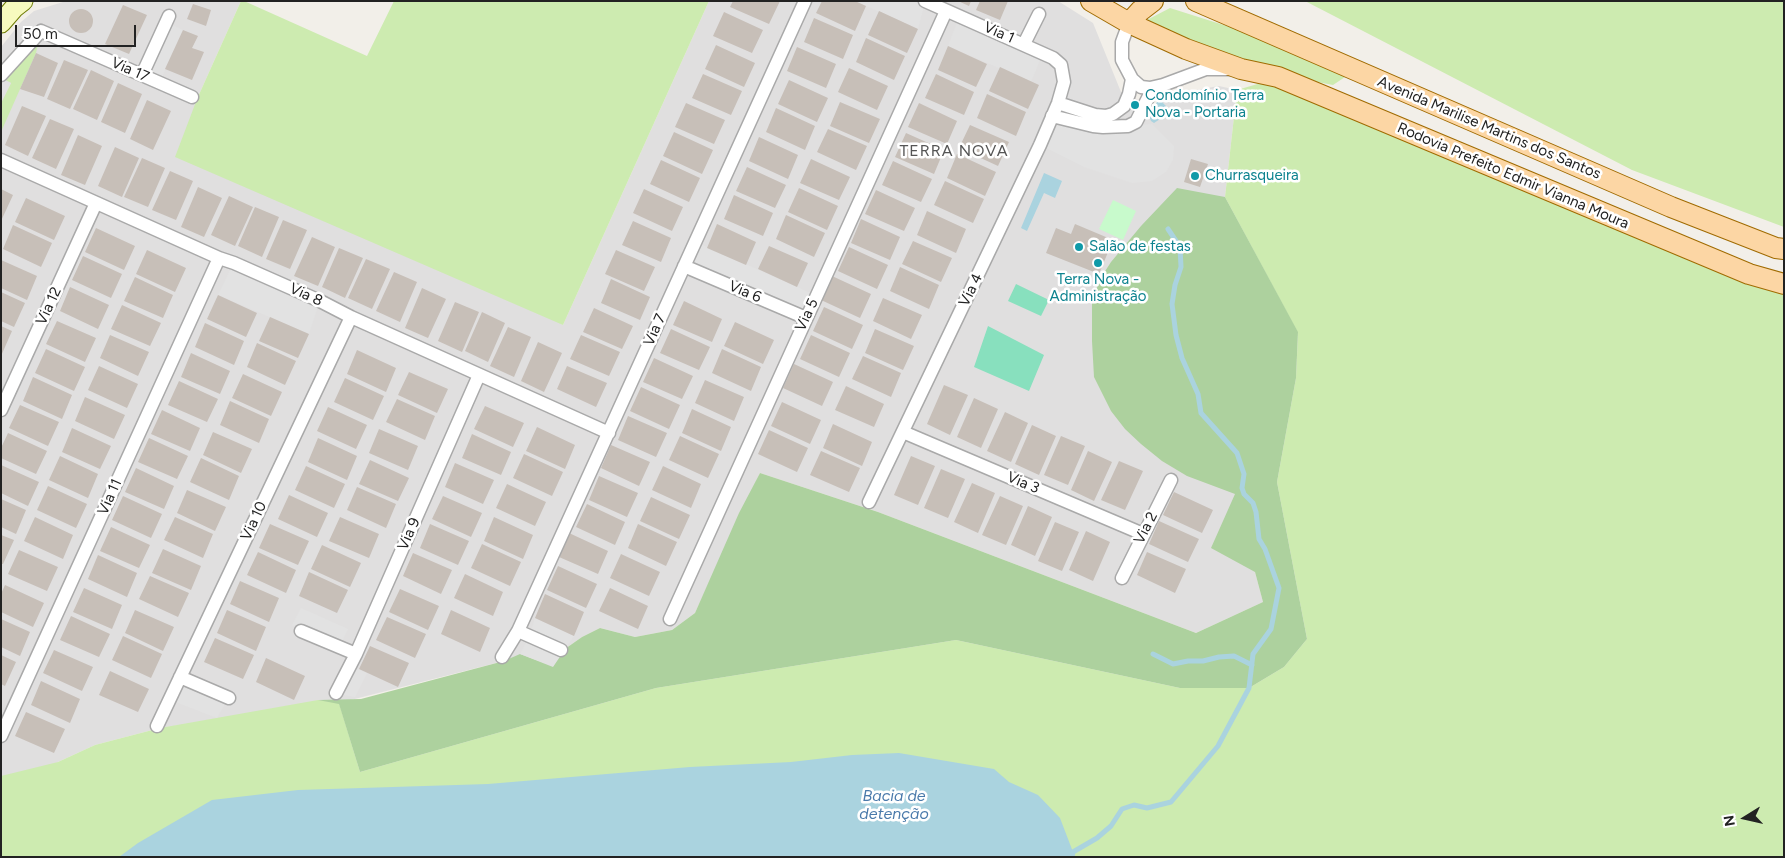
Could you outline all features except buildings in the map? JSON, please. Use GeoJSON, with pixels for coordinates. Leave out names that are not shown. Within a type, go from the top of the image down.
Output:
{"type":"FeatureCollection","features":[{"type":"Feature","properties":{"kind":"main road"},"geometry":{"type":"LineString","coordinates":[[1,24],[14,8],[23,1]]}},
{"type":"Feature","properties":{"kind":"main road"},"geometry":{"type":"LineString","coordinates":[[1091,1],[1129,23],[1186,49],[1241,69]]}},
{"type":"Feature","properties":{"kind":"main road"},"geometry":{"type":"LineString","coordinates":[[1129,23],[1153,1]]}},
{"type":"Feature","properties":{"kind":"main road"},"geometry":{"type":"LineString","coordinates":[[1180,1],[1235,18]]}},
{"type":"Feature","properties":{"kind":"main road","name":"Avenida Marilise Martins dos Santos"},"geometry":{"type":"LineString","coordinates":[[1196,1],[1671,207],[1776,248],[1784,249]]}},
{"type":"Feature","properties":{"kind":"main road","name":"Rodovia Prefeito Edmir Vianna Moura"},"geometry":{"type":"LineString","coordinates":[[1241,69],[1278,77],[1749,274],[1784,284]]}},
{"type":"Feature","properties":{"kind":"street","name":"Via 7"},"geometry":{"type":"LineString","coordinates":[[502,658],[518,631],[805,1]]}},
{"type":"Feature","properties":{"kind":"street","name":"Via 1"},"geometry":{"type":"LineString","coordinates":[[925,1],[1057,60],[1061,65],[1064,75]]}},
{"type":"Feature","properties":{"kind":"street","name":"Via 5"},"geometry":{"type":"LineString","coordinates":[[670,619],[946,11]]}},
{"type":"Feature","properties":{"kind":"street"},"geometry":{"type":"LineString","coordinates":[[1024,44],[1039,14]]}},
{"type":"Feature","properties":{"kind":"street"},"geometry":{"type":"LineString","coordinates":[[142,75],[169,16]]}},
{"type":"Feature","properties":{"kind":"street"},"geometry":{"type":"LineString","coordinates":[[1129,23],[1122,42],[1122,60],[1132,78],[1141,87],[1150,88],[1163,85],[1206,69],[1241,69]]}},
{"type":"Feature","properties":{"kind":"street","name":"Via 17"},"geometry":{"type":"LineString","coordinates":[[1,75],[40,31],[192,97]]}},
{"type":"Feature","properties":{"kind":"street","name":"Via 4"},"geometry":{"type":"LineString","coordinates":[[869,502],[1058,103],[1063,90],[1064,75]]}},
{"type":"Feature","properties":{"kind":"street"},"geometry":{"type":"LineString","coordinates":[[1058,103],[1095,115],[1106,116],[1113,114],[1124,106],[1130,94],[1132,78]]}},
{"type":"Feature","properties":{"kind":"street"},"geometry":{"type":"LineString","coordinates":[[1052,116],[1103,128],[1128,126],[1135,123],[1149,96],[1163,85]]}},
{"type":"Feature","properties":{"kind":"street","name":"Via 8"},"geometry":{"type":"LineString","coordinates":[[1,160],[219,258],[311,297],[350,317],[609,433]]}},
{"type":"Feature","properties":{"kind":"street","name":"Via 12"},"geometry":{"type":"LineString","coordinates":[[1,410],[96,203]]}},
{"type":"Feature","properties":{"kind":"street","name":"Via 11"},"geometry":{"type":"LineString","coordinates":[[1,736],[219,258]]}},
{"type":"Feature","properties":{"kind":"street","name":"Via 6"},"geometry":{"type":"LineString","coordinates":[[684,266],[806,318]]}},
{"type":"Feature","properties":{"kind":"street","name":"Via 10"},"geometry":{"type":"LineString","coordinates":[[157,726],[350,317]]}},
{"type":"Feature","properties":{"kind":"street","name":"Via 9"},"geometry":{"type":"LineString","coordinates":[[336,693],[356,654],[479,375]]}},
{"type":"Feature","properties":{"kind":"street","name":"Via 3"},"geometry":{"type":"LineString","coordinates":[[903,432],[1143,534]]}},
{"type":"Feature","properties":{"kind":"street","name":"Via 2"},"geometry":{"type":"LineString","coordinates":[[1122,578],[1171,480]]}},
{"type":"Feature","properties":{"kind":"street"},"geometry":{"type":"LineString","coordinates":[[301,631],[356,654]]}},
{"type":"Feature","properties":{"kind":"street"},"geometry":{"type":"LineString","coordinates":[[518,631],[561,650]]}},
{"type":"Feature","properties":{"kind":"street"},"geometry":{"type":"LineString","coordinates":[[180,677],[229,698]]}},
{"type":"Feature","properties":{"kind":"shaded area","name":"TERRA NOVA"},"geometry":{"type":"Polygon","coordinates":[[[66,1],[241,1],[197,99],[563,325],[709,1],[1058,1],[1093,23],[1121,92],[1153,107],[1158,102],[1163,102],[1176,95],[1201,89],[1219,86],[1237,90],[1225,197],[1255,572],[1263,602],[1196,633],[878,512],[760,473],[695,613],[672,630],[635,637],[600,628],[582,637],[562,651],[504,661],[339,703],[160,728],[95,745],[58,762],[1,794],[1,47],[21,22],[34,11],[66,1]]]}},
{"type":"Feature","properties":{"kind":"shaded area"},"geometry":{"type":"Polygon","coordinates":[[[855,1],[923,1],[925,2],[918,29],[855,1]]]}},
{"type":"Feature","properties":{"kind":"shaded area"},"geometry":{"type":"Polygon","coordinates":[[[959,17],[1043,53],[1031,82],[948,46],[959,17]]]}},
{"type":"Feature","properties":{"kind":"shaded area"},"geometry":{"type":"Polygon","coordinates":[[[166,22],[183,30],[162,77],[144,70],[166,22]]]}},
{"type":"Feature","properties":{"kind":"shaded area"},"geometry":{"type":"Polygon","coordinates":[[[1,78],[11,83],[1,103],[1,78]]]}},
{"type":"Feature","properties":{"kind":"shaded area"},"geometry":{"type":"Polygon","coordinates":[[[1053,116],[1129,126],[1152,124],[1174,146],[1173,160],[1166,172],[1152,181],[1132,183],[1084,167],[1040,145],[1053,116]]]}},
{"type":"Feature","properties":{"kind":"shaded area"},"geometry":{"type":"Polygon","coordinates":[[[696,242],[815,295],[805,316],[685,265],[696,242]]]}},
{"type":"Feature","properties":{"kind":"shaded area"},"geometry":{"type":"Polygon","coordinates":[[[233,264],[319,303],[309,334],[218,295],[233,264]]]}},
{"type":"Feature","properties":{"kind":"shaded area"},"geometry":{"type":"Polygon","coordinates":[[[301,608],[348,629],[340,646],[292,625],[301,608]]]}},
{"type":"Feature","properties":{"kind":"shaded area"},"geometry":{"type":"Polygon","coordinates":[[[535,618],[574,636],[553,667],[520,654],[529,637],[535,618]]]}},
{"type":"Feature","properties":{"kind":"shaded area"},"geometry":{"type":"Polygon","coordinates":[[[350,666],[367,673],[355,697],[338,694],[350,666]]]}},
{"type":"Feature","properties":{"kind":"shaded area"},"geometry":{"type":"Polygon","coordinates":[[[183,680],[228,699],[217,718],[173,701],[183,680]]]}},
{"type":"Feature","properties":{"kind":"green space"},"geometry":{"type":"Polygon","coordinates":[[[241,1],[367,56],[394,1],[709,1],[563,325],[175,157],[197,99],[241,1]]]}},
{"type":"Feature","properties":{"kind":"green space"},"geometry":{"type":"Polygon","coordinates":[[[1305,1],[1784,1],[1784,227],[1632,170],[1305,1]]]}},
{"type":"Feature","properties":{"kind":"green space"},"geometry":{"type":"Polygon","coordinates":[[[1170,8],[1233,28],[1348,75],[1333,85],[1232,60],[1145,21],[1170,8]]]}},
{"type":"Feature","properties":{"kind":"green space"},"geometry":{"type":"Polygon","coordinates":[[[41,31],[36,53],[1,132],[1,103],[11,83],[1,78],[41,31]]]}},
{"type":"Feature","properties":{"kind":"green space"},"geometry":{"type":"Polygon","coordinates":[[[1278,78],[1784,294],[1784,857],[1,857],[1,776],[58,762],[95,745],[160,728],[318,700],[339,703],[360,772],[656,688],[956,640],[1180,688],[1249,688],[1284,667],[1307,639],[1277,482],[1296,378],[1298,333],[1225,197],[1237,90],[1278,78]]]}},
{"type":"Feature","properties":{"kind":"green space"},"geometry":{"type":"Polygon","coordinates":[[[1177,188],[1225,197],[1298,332],[1296,378],[1277,482],[1307,639],[1284,667],[1249,688],[1180,688],[956,640],[656,688],[360,772],[339,704],[318,700],[361,699],[504,661],[520,654],[553,666],[562,651],[582,637],[600,628],[635,637],[672,630],[695,613],[739,513],[760,473],[878,512],[1196,633],[1263,602],[1255,572],[1211,548],[1235,494],[1187,476],[1162,461],[1141,444],[1125,429],[1111,411],[1094,377],[1092,302],[1100,279],[1111,262],[1141,226],[1177,188]]]}},
{"type":"Feature","properties":{"kind":"green space"},"geometry":{"type":"Polygon","coordinates":[[[1113,200],[1136,211],[1123,240],[1099,229],[1113,200]]]}},
{"type":"Feature","properties":{"kind":"green space"},"geometry":{"type":"Polygon","coordinates":[[[1016,284],[1049,300],[1041,316],[1008,301],[1016,284]]]}},
{"type":"Feature","properties":{"kind":"green space"},"geometry":{"type":"Polygon","coordinates":[[[988,326],[1044,355],[1029,391],[974,367],[988,326]]]}},
{"type":"Feature","properties":{"kind":"water"},"geometry":{"type":"Polygon","coordinates":[[[1161,101],[1166,106],[1166,110],[1163,117],[1154,123],[1149,116],[1157,102],[1161,101]]]}},
{"type":"Feature","properties":{"kind":"water"},"geometry":{"type":"Polygon","coordinates":[[[1044,173],[1062,181],[1055,198],[1044,193],[1027,231],[1021,228],[1044,173]]]}},
{"type":"Feature","properties":{"kind":"water","name":"Bacia de detenção"},"geometry":{"type":"Polygon","coordinates":[[[899,753],[994,769],[1009,782],[1038,795],[1060,818],[1073,852],[1072,857],[119,857],[138,843],[212,800],[298,790],[488,784],[690,767],[791,762],[852,755],[899,753]]]}},
{"type":"Feature","properties":{"kind":"waterway"},"geometry":{"type":"LineString","coordinates":[[1072,857],[1073,852],[1097,838],[1111,826],[1122,809],[1134,805],[1147,808],[1171,802],[1218,746],[1249,688],[1253,654],[1271,629],[1279,588],[1265,549],[1259,539],[1253,503],[1244,494],[1242,488],[1244,474],[1237,453],[1201,413],[1198,394],[1182,358],[1176,335],[1172,304],[1175,285],[1181,267],[1180,247],[1168,229]]}},
{"type":"Feature","properties":{"kind":"waterway"},"geometry":{"type":"LineString","coordinates":[[1153,654],[1173,664],[1234,656],[1252,665]]}},
{"type":"Feature","properties":{"kind":"place","name":"Condomínio Terra Nova - Portaria"},"geometry":{"type":"Point","coordinates":[1135,105]}},
{"type":"Feature","properties":{"kind":"place","name":"Churrasqueira"},"geometry":{"type":"Point","coordinates":[1195,176]}},
{"type":"Feature","properties":{"kind":"place","name":"Salão de festas"},"geometry":{"type":"Point","coordinates":[1079,247]}},
{"type":"Feature","properties":{"kind":"place","name":"Terra Nova - Administração"},"geometry":{"type":"Point","coordinates":[1098,263]}},
{"type":"Feature","properties":{"kind":"district","name":"TERRA NOVA"},"geometry":{"type":"Point","coordinates":[954,151]}}]}
